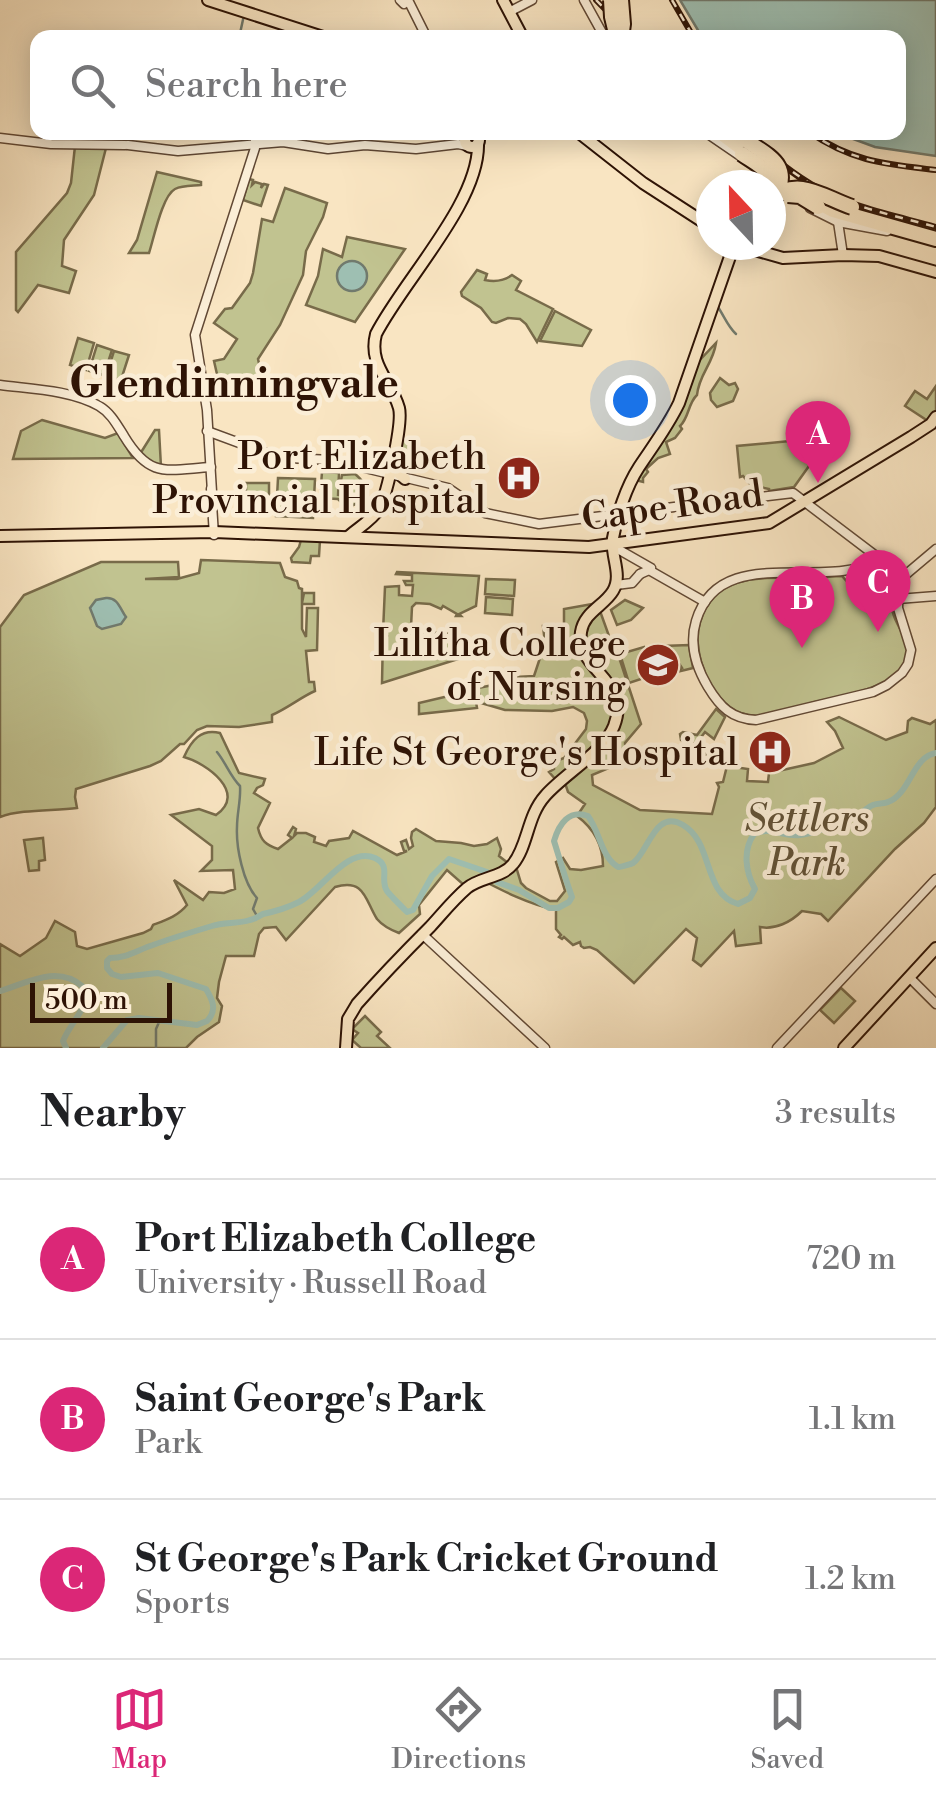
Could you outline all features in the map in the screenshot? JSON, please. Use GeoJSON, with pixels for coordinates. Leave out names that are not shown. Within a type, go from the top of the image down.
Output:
{"type":"FeatureCollection","features":[{"type":"Feature","properties":{"kind":"highway"},"geometry":{"type":"LineString","coordinates":[[613,1],[615,30]]}},
{"type":"Feature","properties":{"kind":"highway"},"geometry":{"type":"LineString","coordinates":[[732,140],[825,206],[928,235]]}},
{"type":"Feature","properties":{"kind":"highway"},"geometry":{"type":"LineString","coordinates":[[734,140],[772,159],[780,170]]}},
{"type":"Feature","properties":{"kind":"highway"},"geometry":{"type":"LineString","coordinates":[[786,191],[807,188],[895,225]]}},
{"type":"Feature","properties":{"kind":"highway"},"geometry":{"type":"LineString","coordinates":[[786,196],[795,194],[842,218],[895,225]]}},
{"type":"Feature","properties":{"kind":"main road"},"geometry":{"type":"LineString","coordinates":[[212,0],[304,30]]}},
{"type":"Feature","properties":{"kind":"main road"},"geometry":{"type":"LineString","coordinates":[[500,0],[517,30]]}},
{"type":"Feature","properties":{"kind":"main road"},"geometry":{"type":"LineString","coordinates":[[500,0],[516,30]]}},
{"type":"Feature","properties":{"kind":"main road"},"geometry":{"type":"LineString","coordinates":[[387,475],[398,416],[372,360],[371,342],[378,325],[460,202],[474,161],[472,140]]}},
{"type":"Feature","properties":{"kind":"main road"},"geometry":{"type":"LineString","coordinates":[[588,140],[643,182],[696,216]]}},
{"type":"Feature","properties":{"kind":"main road"},"geometry":{"type":"LineString","coordinates":[[596,140],[696,214]]}},
{"type":"Feature","properties":{"kind":"main road"},"geometry":{"type":"LineString","coordinates":[[786,254],[888,252],[936,270]]}},
{"type":"Feature","properties":{"kind":"main road"},"geometry":{"type":"LineString","coordinates":[[786,258],[843,253]]}},
{"type":"Feature","properties":{"kind":"main road"},"geometry":{"type":"LineString","coordinates":[[347,1048],[348,1018],[357,1005],[466,889],[511,868],[538,806],[609,736],[618,715],[617,699],[588,659],[581,635],[584,623],[617,585],[614,546],[630,483],[678,402],[731,260]]}},
{"type":"Feature","properties":{"kind":"main road"},"geometry":{"type":"LineString","coordinates":[[345,538],[376,508],[399,434],[401,415],[375,360],[374,342],[414,272]]}},
{"type":"Feature","properties":{"kind":"main road","name":"Cape Road"},"geometry":{"type":"LineString","coordinates":[[0,537],[214,533],[582,552],[769,526],[925,428],[936,417]]}},
{"type":"Feature","properties":{"kind":"main road"},"geometry":{"type":"LineString","coordinates":[[392,458],[394,468],[405,479]]}},
{"type":"Feature","properties":{"kind":"main road"},"geometry":{"type":"LineString","coordinates":[[844,1048],[936,950]]}},
{"type":"Feature","properties":{"kind":"street"},"geometry":{"type":"LineString","coordinates":[[389,0],[408,4],[423,30]]}},
{"type":"Feature","properties":{"kind":"street"},"geometry":{"type":"LineString","coordinates":[[509,12],[532,0]]}},
{"type":"Feature","properties":{"kind":"street"},"geometry":{"type":"LineString","coordinates":[[584,0],[610,30]]}},
{"type":"Feature","properties":{"kind":"street"},"geometry":{"type":"LineString","coordinates":[[1,138],[48,144],[125,142],[178,151],[255,142],[328,149],[368,145],[416,148],[467,140]]}},
{"type":"Feature","properties":{"kind":"street"},"geometry":{"type":"LineString","coordinates":[[731,140],[818,214],[841,228],[928,235]]}},
{"type":"Feature","properties":{"kind":"street"},"geometry":{"type":"LineString","coordinates":[[214,533],[206,407],[194,335],[255,142]]}},
{"type":"Feature","properties":{"kind":"street"},"geometry":{"type":"LineString","coordinates":[[841,228],[843,253]]}},
{"type":"Feature","properties":{"kind":"street"},"geometry":{"type":"LineString","coordinates":[[0,386],[96,405],[112,417],[138,458],[153,467],[210,466]]}},
{"type":"Feature","properties":{"kind":"street"},"geometry":{"type":"LineString","coordinates":[[208,432],[278,457],[332,460],[451,489],[485,513],[539,524],[796,494],[880,560],[902,585],[910,655],[904,671],[893,682],[869,693],[753,720],[734,716],[722,707],[698,668],[693,633],[706,602],[724,584],[747,575],[824,573],[864,567],[880,560]]}},
{"type":"Feature","properties":{"kind":"street"},"geometry":{"type":"LineString","coordinates":[[614,546],[706,602]]}},
{"type":"Feature","properties":{"kind":"street"},"geometry":{"type":"LineString","coordinates":[[902,585],[936,549]]}},
{"type":"Feature","properties":{"kind":"street"},"geometry":{"type":"LineString","coordinates":[[864,567],[936,596]]}},
{"type":"Feature","properties":{"kind":"street"},"geometry":{"type":"LineString","coordinates":[[617,585],[632,583],[644,568],[650,569]]}},
{"type":"Feature","properties":{"kind":"street"},"geometry":{"type":"LineString","coordinates":[[778,1048],[936,880]]}},
{"type":"Feature","properties":{"kind":"street"},"geometry":{"type":"LineString","coordinates":[[423,935],[545,1048]]}},
{"type":"Feature","properties":{"kind":"street"},"geometry":{"type":"LineString","coordinates":[[909,979],[936,1004]]}},
{"type":"Feature","properties":{"kind":"green space"},"geometry":{"type":"Polygon","coordinates":[[[75,146],[106,148],[94,195],[64,240],[62,266],[76,271],[69,293],[38,285],[18,312],[16,252],[67,193],[75,146]]]}},
{"type":"Feature","properties":{"kind":"green space"},"geometry":{"type":"Polygon","coordinates":[[[157,172],[201,185],[181,187],[170,193],[149,253],[129,253],[137,240],[157,172]]]}},
{"type":"Feature","properties":{"kind":"green space"},"geometry":{"type":"Polygon","coordinates":[[[249,179],[253,180],[252,185],[262,184],[261,188],[268,185],[261,206],[243,200],[249,179]]]}},
{"type":"Feature","properties":{"kind":"green space"},"geometry":{"type":"Polygon","coordinates":[[[285,188],[327,203],[306,251],[303,275],[280,325],[258,359],[264,386],[209,398],[206,385],[219,383],[214,361],[224,359],[237,339],[214,323],[225,309],[232,308],[250,283],[262,219],[273,222],[285,188]]]}},
{"type":"Feature","properties":{"kind":"green space"},"geometry":{"type":"Polygon","coordinates":[[[347,237],[405,249],[355,322],[306,305],[318,276],[323,249],[342,257],[347,237]]]}},
{"type":"Feature","properties":{"kind":"green space"},"geometry":{"type":"Polygon","coordinates":[[[477,270],[487,274],[485,280],[489,281],[512,275],[521,281],[516,290],[553,309],[537,342],[520,319],[492,322],[481,308],[462,296],[477,270]]]}},
{"type":"Feature","properties":{"kind":"green space"},"geometry":{"type":"Polygon","coordinates":[[[555,311],[591,330],[582,346],[540,341],[555,311]]]}},
{"type":"Feature","properties":{"kind":"green space"},"geometry":{"type":"Polygon","coordinates":[[[78,338],[94,343],[86,370],[70,365],[78,338]]]}},
{"type":"Feature","properties":{"kind":"green space"},"geometry":{"type":"Polygon","coordinates":[[[716,343],[682,429],[666,442],[670,454],[658,458],[646,469],[643,482],[639,481],[698,362],[716,343]]]}},
{"type":"Feature","properties":{"kind":"green space"},"geometry":{"type":"Polygon","coordinates":[[[97,345],[112,350],[104,375],[89,371],[97,345]]]}},
{"type":"Feature","properties":{"kind":"green space"},"geometry":{"type":"Polygon","coordinates":[[[114,351],[129,355],[121,380],[106,376],[114,351]]]}},
{"type":"Feature","properties":{"kind":"green space"},"geometry":{"type":"Polygon","coordinates":[[[720,378],[729,385],[735,383],[738,389],[733,401],[717,407],[710,393],[720,378]]]}},
{"type":"Feature","properties":{"kind":"green space"},"geometry":{"type":"Polygon","coordinates":[[[936,386],[936,411],[930,420],[905,406],[915,391],[927,399],[936,386]]]}},
{"type":"Feature","properties":{"kind":"green space"},"geometry":{"type":"Polygon","coordinates":[[[42,420],[105,438],[118,433],[133,458],[13,459],[21,431],[42,420]]]}},
{"type":"Feature","properties":{"kind":"green space"},"geometry":{"type":"Polygon","coordinates":[[[155,430],[159,430],[161,467],[140,454],[155,430]]]}},
{"type":"Feature","properties":{"kind":"green space"},"geometry":{"type":"Polygon","coordinates":[[[400,437],[428,454],[402,473],[395,465],[400,437]]]}},
{"type":"Feature","properties":{"kind":"green space"},"geometry":{"type":"Polygon","coordinates":[[[790,441],[814,459],[794,487],[769,491],[740,477],[737,446],[790,441]]]}},
{"type":"Feature","properties":{"kind":"green space"},"geometry":{"type":"Polygon","coordinates":[[[322,472],[339,473],[338,496],[342,475],[355,474],[363,484],[364,494],[346,507],[338,499],[320,498],[322,472]]]}},
{"type":"Feature","properties":{"kind":"green space"},"geometry":{"type":"Polygon","coordinates":[[[278,478],[315,479],[313,518],[276,516],[278,478]]]}},
{"type":"Feature","properties":{"kind":"green space"},"geometry":{"type":"Polygon","coordinates":[[[246,483],[269,483],[269,515],[246,515],[246,483]]]}},
{"type":"Feature","properties":{"kind":"green space"},"geometry":{"type":"Polygon","coordinates":[[[301,540],[320,540],[319,556],[311,556],[310,563],[292,562],[301,540]]]}},
{"type":"Feature","properties":{"kind":"green space"},"geometry":{"type":"Polygon","coordinates":[[[201,560],[280,563],[285,577],[297,581],[302,589],[302,603],[304,593],[314,593],[314,604],[302,604],[302,629],[306,637],[307,608],[318,608],[317,650],[306,651],[309,682],[314,682],[315,691],[272,715],[272,722],[207,726],[161,761],[76,789],[77,808],[0,817],[0,627],[24,595],[101,562],[178,562],[179,577],[145,579],[177,579],[199,573],[201,560]]]}},
{"type":"Feature","properties":{"kind":"green space"},"geometry":{"type":"Polygon","coordinates":[[[868,571],[878,584],[890,588],[885,593],[907,648],[905,662],[898,672],[873,687],[764,715],[735,711],[724,702],[707,678],[698,649],[700,622],[718,593],[731,585],[762,578],[842,576],[850,585],[868,571]]]}},
{"type":"Feature","properties":{"kind":"green space"},"geometry":{"type":"Polygon","coordinates":[[[397,572],[479,576],[476,606],[456,616],[443,606],[441,609],[416,603],[405,636],[412,636],[411,643],[425,633],[456,635],[463,656],[477,653],[382,683],[385,587],[399,586],[399,595],[412,596],[413,585],[404,581],[412,581],[412,575],[397,572]]]}},
{"type":"Feature","properties":{"kind":"green space"},"geometry":{"type":"Polygon","coordinates":[[[486,579],[515,580],[514,596],[485,594],[486,579]]]}},
{"type":"Feature","properties":{"kind":"green space"},"geometry":{"type":"Polygon","coordinates":[[[486,597],[513,599],[512,615],[485,613],[486,597]]]}},
{"type":"Feature","properties":{"kind":"green space"},"geometry":{"type":"Polygon","coordinates":[[[625,600],[643,608],[631,620],[617,625],[611,610],[625,600]]]}},
{"type":"Feature","properties":{"kind":"green space"},"geometry":{"type":"Polygon","coordinates":[[[598,603],[578,636],[615,703],[609,733],[557,781],[549,772],[586,729],[584,713],[573,707],[552,711],[505,710],[481,703],[478,688],[534,676],[545,643],[543,626],[564,627],[564,609],[598,603]]]}},
{"type":"Feature","properties":{"kind":"green space"},"geometry":{"type":"Polygon","coordinates":[[[600,611],[609,636],[587,644],[588,626],[600,611]]]}},
{"type":"Feature","properties":{"kind":"green space","name":"Settlers Park"},"geometry":{"type":"Polygon","coordinates":[[[613,639],[641,724],[625,743],[623,762],[592,775],[593,785],[640,810],[712,814],[717,783],[723,782],[727,766],[748,769],[747,781],[768,782],[769,773],[814,763],[843,748],[827,722],[839,717],[886,740],[907,732],[912,718],[930,724],[936,720],[936,807],[828,921],[821,914],[802,911],[782,924],[760,927],[761,943],[736,946],[734,931],[701,966],[693,960],[697,938],[686,929],[634,983],[597,950],[584,948],[580,942],[573,945],[559,937],[556,910],[526,901],[478,878],[465,886],[447,870],[419,905],[420,914],[399,933],[377,919],[358,888],[345,885],[335,887],[286,940],[276,927],[264,928],[254,956],[226,956],[217,998],[222,1006],[219,1022],[186,1048],[0,1048],[0,944],[20,956],[46,938],[55,921],[75,932],[77,946],[87,949],[143,933],[180,912],[187,905],[174,880],[203,900],[209,892],[235,889],[233,870],[201,871],[212,860],[212,846],[171,815],[199,809],[216,815],[225,806],[228,798],[220,780],[184,757],[193,741],[207,732],[220,733],[239,773],[265,779],[254,793],[270,803],[258,828],[270,846],[278,849],[292,838],[288,835],[293,827],[294,836],[306,833],[315,837],[314,842],[326,846],[329,841],[349,838],[353,831],[397,855],[407,851],[401,842],[406,840],[409,849],[413,846],[412,832],[416,829],[436,841],[474,846],[497,838],[499,856],[517,870],[521,883],[550,901],[557,901],[565,891],[556,862],[563,858],[570,869],[581,870],[603,866],[596,838],[577,816],[585,804],[568,792],[565,783],[611,740],[619,693],[589,650],[590,646],[613,639]]]}},
{"type":"Feature","properties":{"kind":"green space"},"geometry":{"type":"Polygon","coordinates":[[[689,645],[693,668],[677,672],[682,668],[670,654],[665,654],[663,646],[689,645]]]}},
{"type":"Feature","properties":{"kind":"green space"},"geometry":{"type":"Polygon","coordinates":[[[644,647],[646,672],[653,675],[629,683],[620,654],[644,647]]]}},
{"type":"Feature","properties":{"kind":"green space"},"geometry":{"type":"Polygon","coordinates":[[[474,690],[477,708],[419,714],[419,703],[474,690]]]}},
{"type":"Feature","properties":{"kind":"green space"},"geometry":{"type":"Polygon","coordinates":[[[716,709],[725,717],[714,739],[705,732],[699,740],[707,755],[685,753],[692,743],[681,740],[680,734],[697,735],[716,709]]]}},
{"type":"Feature","properties":{"kind":"green space"},"geometry":{"type":"Polygon","coordinates":[[[43,838],[45,860],[39,861],[39,870],[29,871],[24,840],[43,838]]]}},
{"type":"Feature","properties":{"kind":"green space"},"geometry":{"type":"Polygon","coordinates":[[[841,988],[855,1001],[834,1023],[820,1010],[841,988]]]}},
{"type":"Feature","properties":{"kind":"green space"},"geometry":{"type":"Polygon","coordinates":[[[365,1016],[390,1048],[361,1048],[352,1040],[358,1033],[352,1029],[365,1016]]]}},
{"type":"Feature","properties":{"kind":"shaded area"},"geometry":{"type":"Polygon","coordinates":[[[680,0],[936,0],[936,156],[875,147],[856,140],[906,140],[906,30],[698,30],[680,0]]]}},
{"type":"Feature","properties":{"kind":"shaded area"},"geometry":{"type":"Polygon","coordinates":[[[352,261],[362,266],[367,276],[362,286],[352,291],[342,286],[337,276],[342,266],[352,261]]]}},
{"type":"Feature","properties":{"kind":"shaded area"},"geometry":{"type":"Polygon","coordinates":[[[110,598],[126,617],[121,624],[102,629],[90,608],[96,600],[110,598]]]}},
{"type":"Feature","properties":{"kind":"waterway"},"geometry":{"type":"LineString","coordinates":[[241,30],[244,15]]}},
{"type":"Feature","properties":{"kind":"waterway"},"geometry":{"type":"LineString","coordinates":[[718,307],[736,334]]}},
{"type":"Feature","properties":{"kind":"waterway"},"geometry":{"type":"LineString","coordinates":[[217,752],[240,786],[238,844],[244,874],[257,898],[253,909],[257,916]]}},
{"type":"Feature","properties":{"kind":"waterway"},"geometry":{"type":"LineString","coordinates":[[103,1048],[127,1020],[197,1025],[207,1021],[213,1009],[206,989],[158,973],[121,977],[107,968],[110,958],[290,906],[355,858],[365,856],[380,861],[387,891],[407,912],[413,910],[432,876],[449,859],[487,872],[497,882],[549,908],[558,908],[572,897],[554,841],[570,816],[588,816],[608,857],[618,867],[633,863],[659,827],[673,821],[693,833],[719,890],[738,904],[750,898],[755,889],[747,862],[754,834],[807,834],[888,802],[902,791],[922,761],[936,753]]}},
{"type":"Feature","properties":{"kind":"waterway"},"geometry":{"type":"LineString","coordinates":[[0,991],[52,976],[82,986],[87,998],[63,1041],[66,1048]]}},
{"type":"Feature","properties":{"kind":"waterway"},"geometry":{"type":"LineString","coordinates":[[156,1048],[160,1020]]}},
{"type":"Feature","properties":{"kind":"railway"},"geometry":{"type":"LineString","coordinates":[[596,0],[625,30]]}},
{"type":"Feature","properties":{"kind":"railway"},"geometry":{"type":"LineString","coordinates":[[672,0],[689,30]]}},
{"type":"Feature","properties":{"kind":"railway"},"geometry":{"type":"LineString","coordinates":[[753,140],[798,176],[832,195],[936,227]]}},
{"type":"Feature","properties":{"kind":"railway"},"geometry":{"type":"LineString","coordinates":[[822,140],[855,156],[936,170]]}},
{"type":"Feature","properties":{"kind":"place","name":"Port Elizabeth Provincial Hospital"},"geometry":{"type":"Point","coordinates":[519,478]}},
{"type":"Feature","properties":{"kind":"place","name":"Port Elizabeth College"},"geometry":{"type":"Point","coordinates":[818,483]}},
{"type":"Feature","properties":{"kind":"place","name":"St George's Park Cricket Ground"},"geometry":{"type":"Point","coordinates":[878,632]}},
{"type":"Feature","properties":{"kind":"place","name":"Saint George's Park"},"geometry":{"type":"Point","coordinates":[802,648]}},
{"type":"Feature","properties":{"kind":"place","name":"Lilitha College of Nursing"},"geometry":{"type":"Point","coordinates":[658,665]}},
{"type":"Feature","properties":{"kind":"place","name":"Life St George's Hospital"},"geometry":{"type":"Point","coordinates":[770,752]}},
{"type":"Feature","properties":{"kind":"district","name":"Glendinningvale"},"geometry":{"type":"Point","coordinates":[234,382]}}]}
